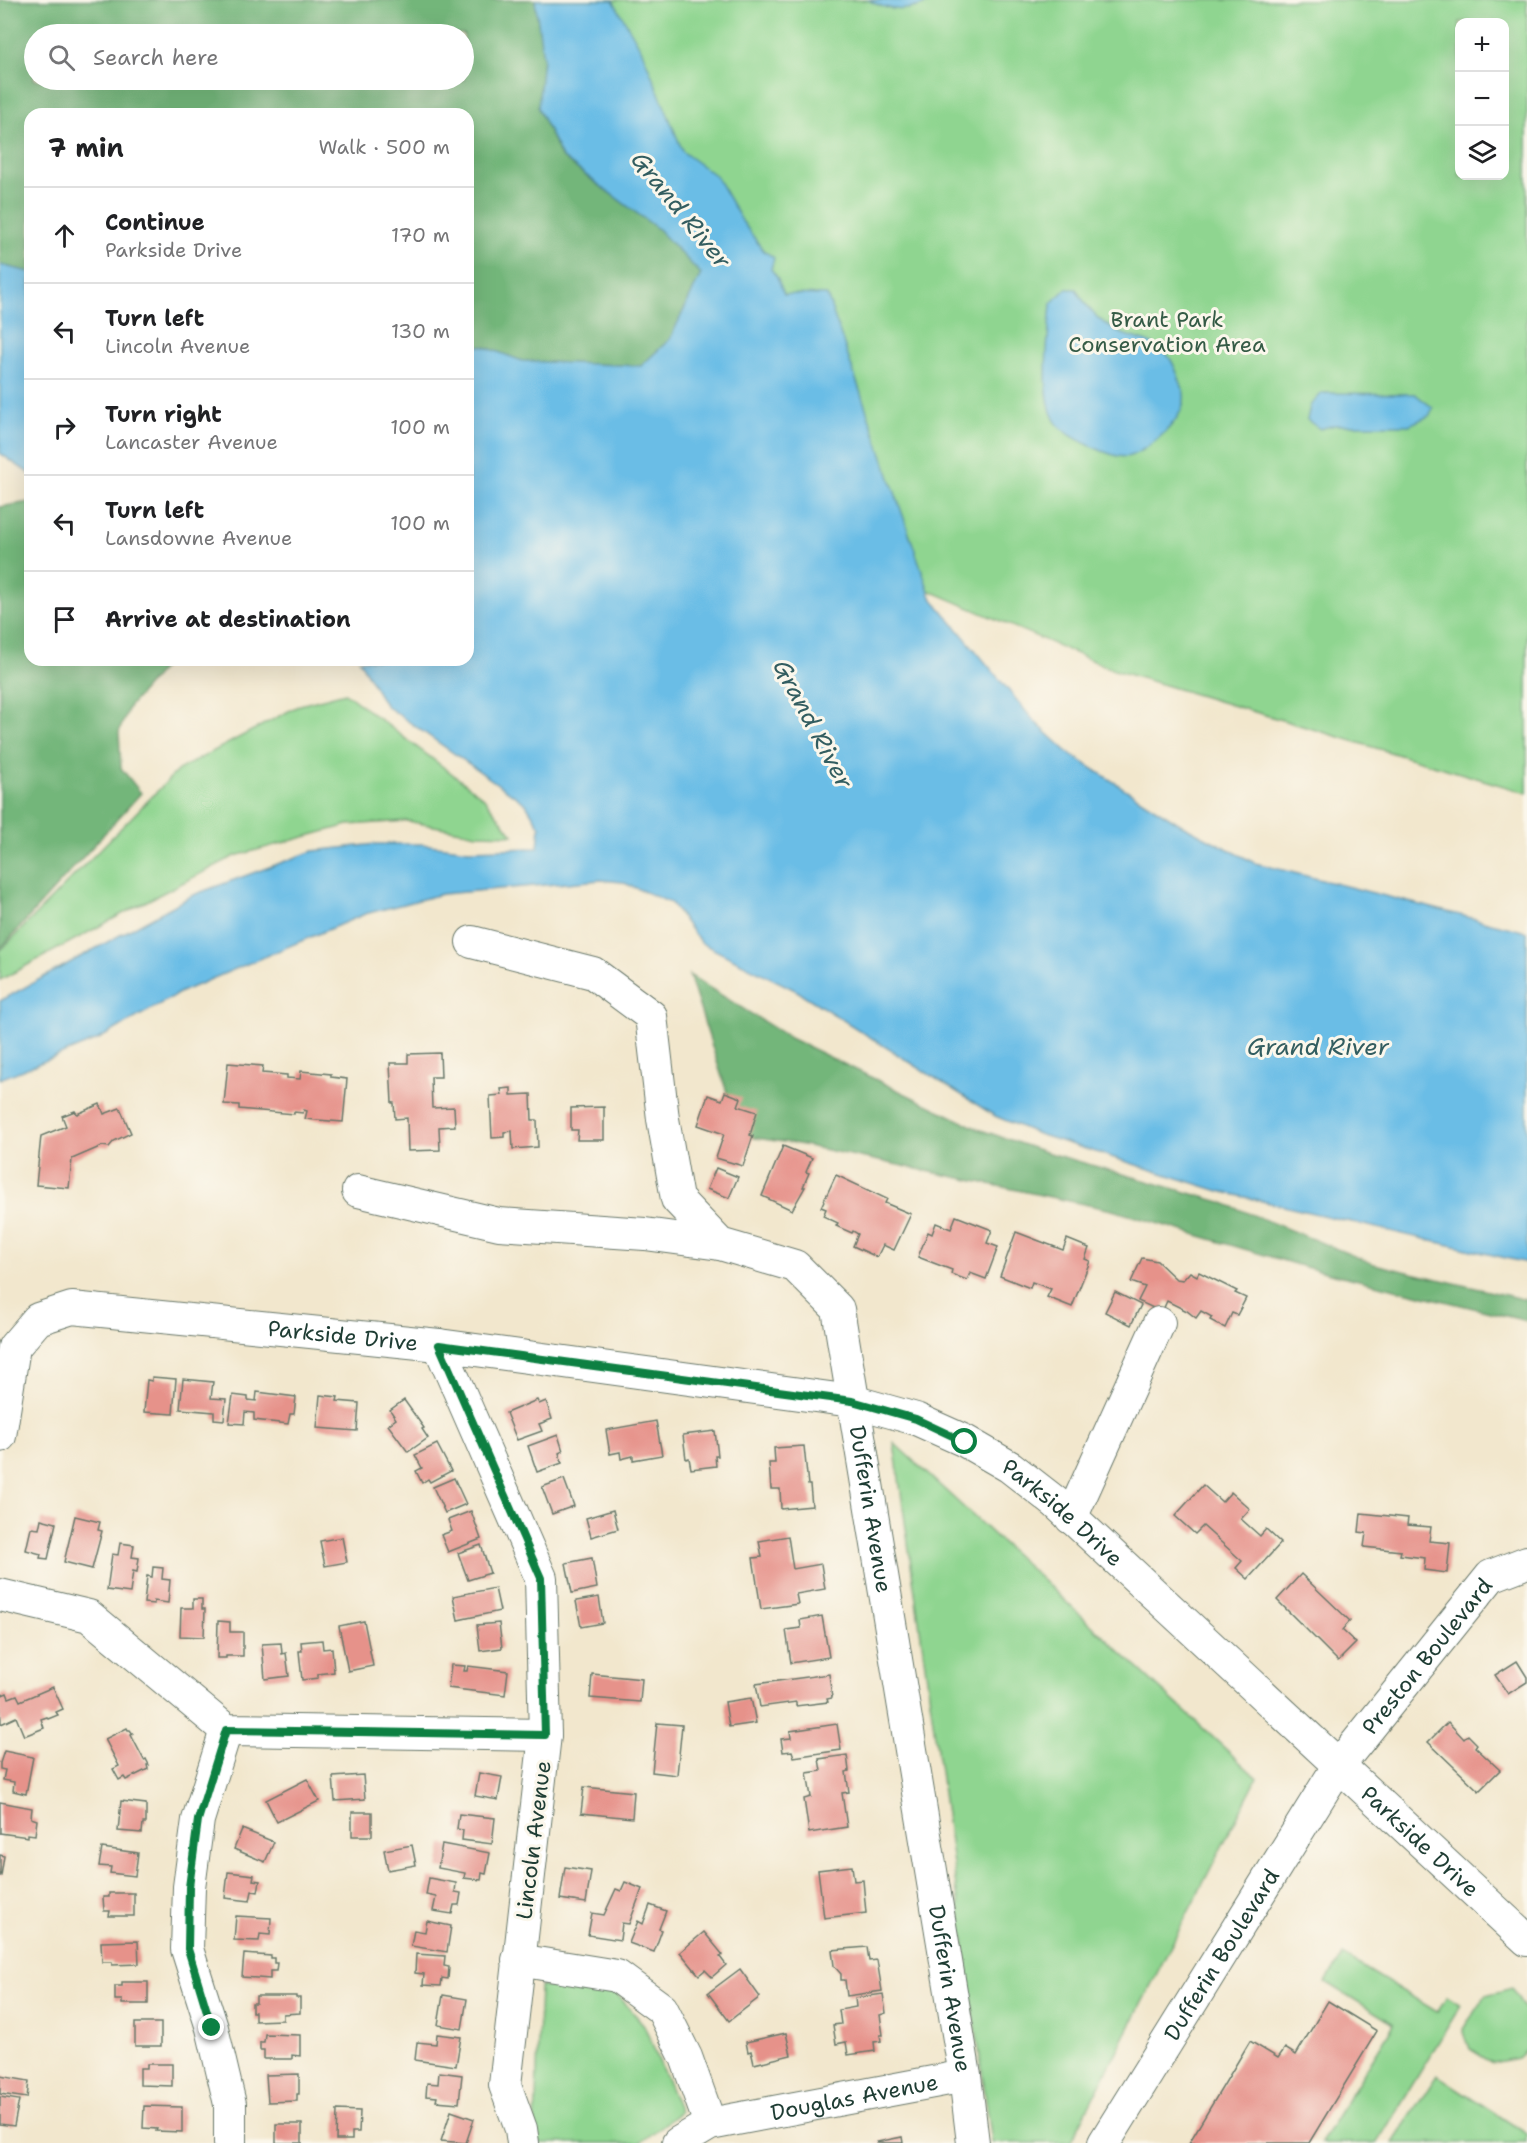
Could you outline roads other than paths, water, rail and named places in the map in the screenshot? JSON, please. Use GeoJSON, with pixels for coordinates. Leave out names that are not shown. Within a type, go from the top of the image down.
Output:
{"type":"FeatureCollection","features":[{"type":"Feature","properties":{"kind":"street","name":"Dufferin Avenue"},"geometry":{"type":"LineString","coordinates":[[472,942],[593,974],[651,1016],[663,1119],[677,1199],[720,1244],[795,1266],[838,1309],[965,2076],[973,2143]]}},
{"type":"Feature","properties":{"kind":"street"},"geometry":{"type":"LineString","coordinates":[[358,1191],[499,1224],[645,1234],[720,1244]]}},
{"type":"Feature","properties":{"kind":"street","name":"Parkside Drive"},"geometry":{"type":"LineString","coordinates":[[0,1436],[14,1347],[38,1319],[72,1308],[439,1345],[852,1401],[916,1419],[965,1442],[1010,1467],[1055,1502],[1527,1940]]}},
{"type":"Feature","properties":{"kind":"street"},"geometry":{"type":"LineString","coordinates":[[1071,1518],[1159,1323]]}},
{"type":"Feature","properties":{"kind":"street","name":"Lincoln Avenue"},"geometry":{"type":"LineString","coordinates":[[439,1345],[541,1578],[545,1735],[505,2085],[521,2129],[523,2143]]}},
{"type":"Feature","properties":{"kind":"street","name":"Preston Boulevard"},"geometry":{"type":"LineString","coordinates":[[1339,1765],[1491,1576],[1527,1562]]}},
{"type":"Feature","properties":{"kind":"street"},"geometry":{"type":"LineString","coordinates":[[0,1595],[89,1616],[226,1730],[545,1735]]}},
{"type":"Feature","properties":{"kind":"street"},"geometry":{"type":"LineString","coordinates":[[226,1730],[198,1820],[189,1887],[188,1949],[212,2028],[230,2104],[230,2143]]}},
{"type":"Feature","properties":{"kind":"street","name":"Dufferin Boulevard"},"geometry":{"type":"LineString","coordinates":[[1104,2143],[1339,1765]]}},
{"type":"Feature","properties":{"kind":"street"},"geometry":{"type":"LineString","coordinates":[[518,1960],[617,1976],[662,2009],[686,2057],[710,2124]]}},
{"type":"Feature","properties":{"kind":"street","name":"Douglas Avenue"},"geometry":{"type":"LineString","coordinates":[[678,2143],[710,2124],[965,2076]]}},
{"type":"Feature","properties":{"kind":"water","name":"Grand River"},"geometry":{"type":"Polygon","coordinates":[[[535,0],[613,0],[642,51],[683,152],[716,176],[742,221],[763,250],[774,258],[771,269],[784,294],[827,295],[931,597],[1034,721],[1071,755],[1180,824],[1255,863],[1527,932],[1527,1263],[1219,1191],[1038,1134],[995,1116],[797,991],[701,943],[671,903],[622,882],[601,880],[442,894],[365,914],[181,992],[97,1040],[0,1079],[0,1001],[193,895],[313,851],[376,844],[421,844],[469,850],[538,848],[540,827],[526,804],[385,705],[362,666],[474,666],[474,345],[522,361],[641,366],[670,339],[701,274],[658,229],[562,157],[538,108],[543,58],[535,0]]]}},
{"type":"Feature","properties":{"kind":"water"},"geometry":{"type":"Polygon","coordinates":[[[868,0],[936,0],[910,9],[894,9],[868,0]]]}},
{"type":"Feature","properties":{"kind":"water"},"geometry":{"type":"Polygon","coordinates":[[[0,265],[24,271],[24,470],[0,453],[0,265]]]}},
{"type":"Feature","properties":{"kind":"water"},"geometry":{"type":"Polygon","coordinates":[[[1066,289],[1076,289],[1093,313],[1116,331],[1160,348],[1171,360],[1179,377],[1184,394],[1180,413],[1157,440],[1130,456],[1115,455],[1083,442],[1059,426],[1051,412],[1046,372],[1051,303],[1066,289]]]}},
{"type":"Feature","properties":{"kind":"water"},"geometry":{"type":"Polygon","coordinates":[[[1322,393],[1415,394],[1433,408],[1429,416],[1409,425],[1335,425],[1320,429],[1307,420],[1310,406],[1322,393]]]}},
{"type":"Feature","properties":{"kind":"park label","name":"Brant Park Conservation Area"},"geometry":{"type":"Point","coordinates":[1167,332]}}]}
